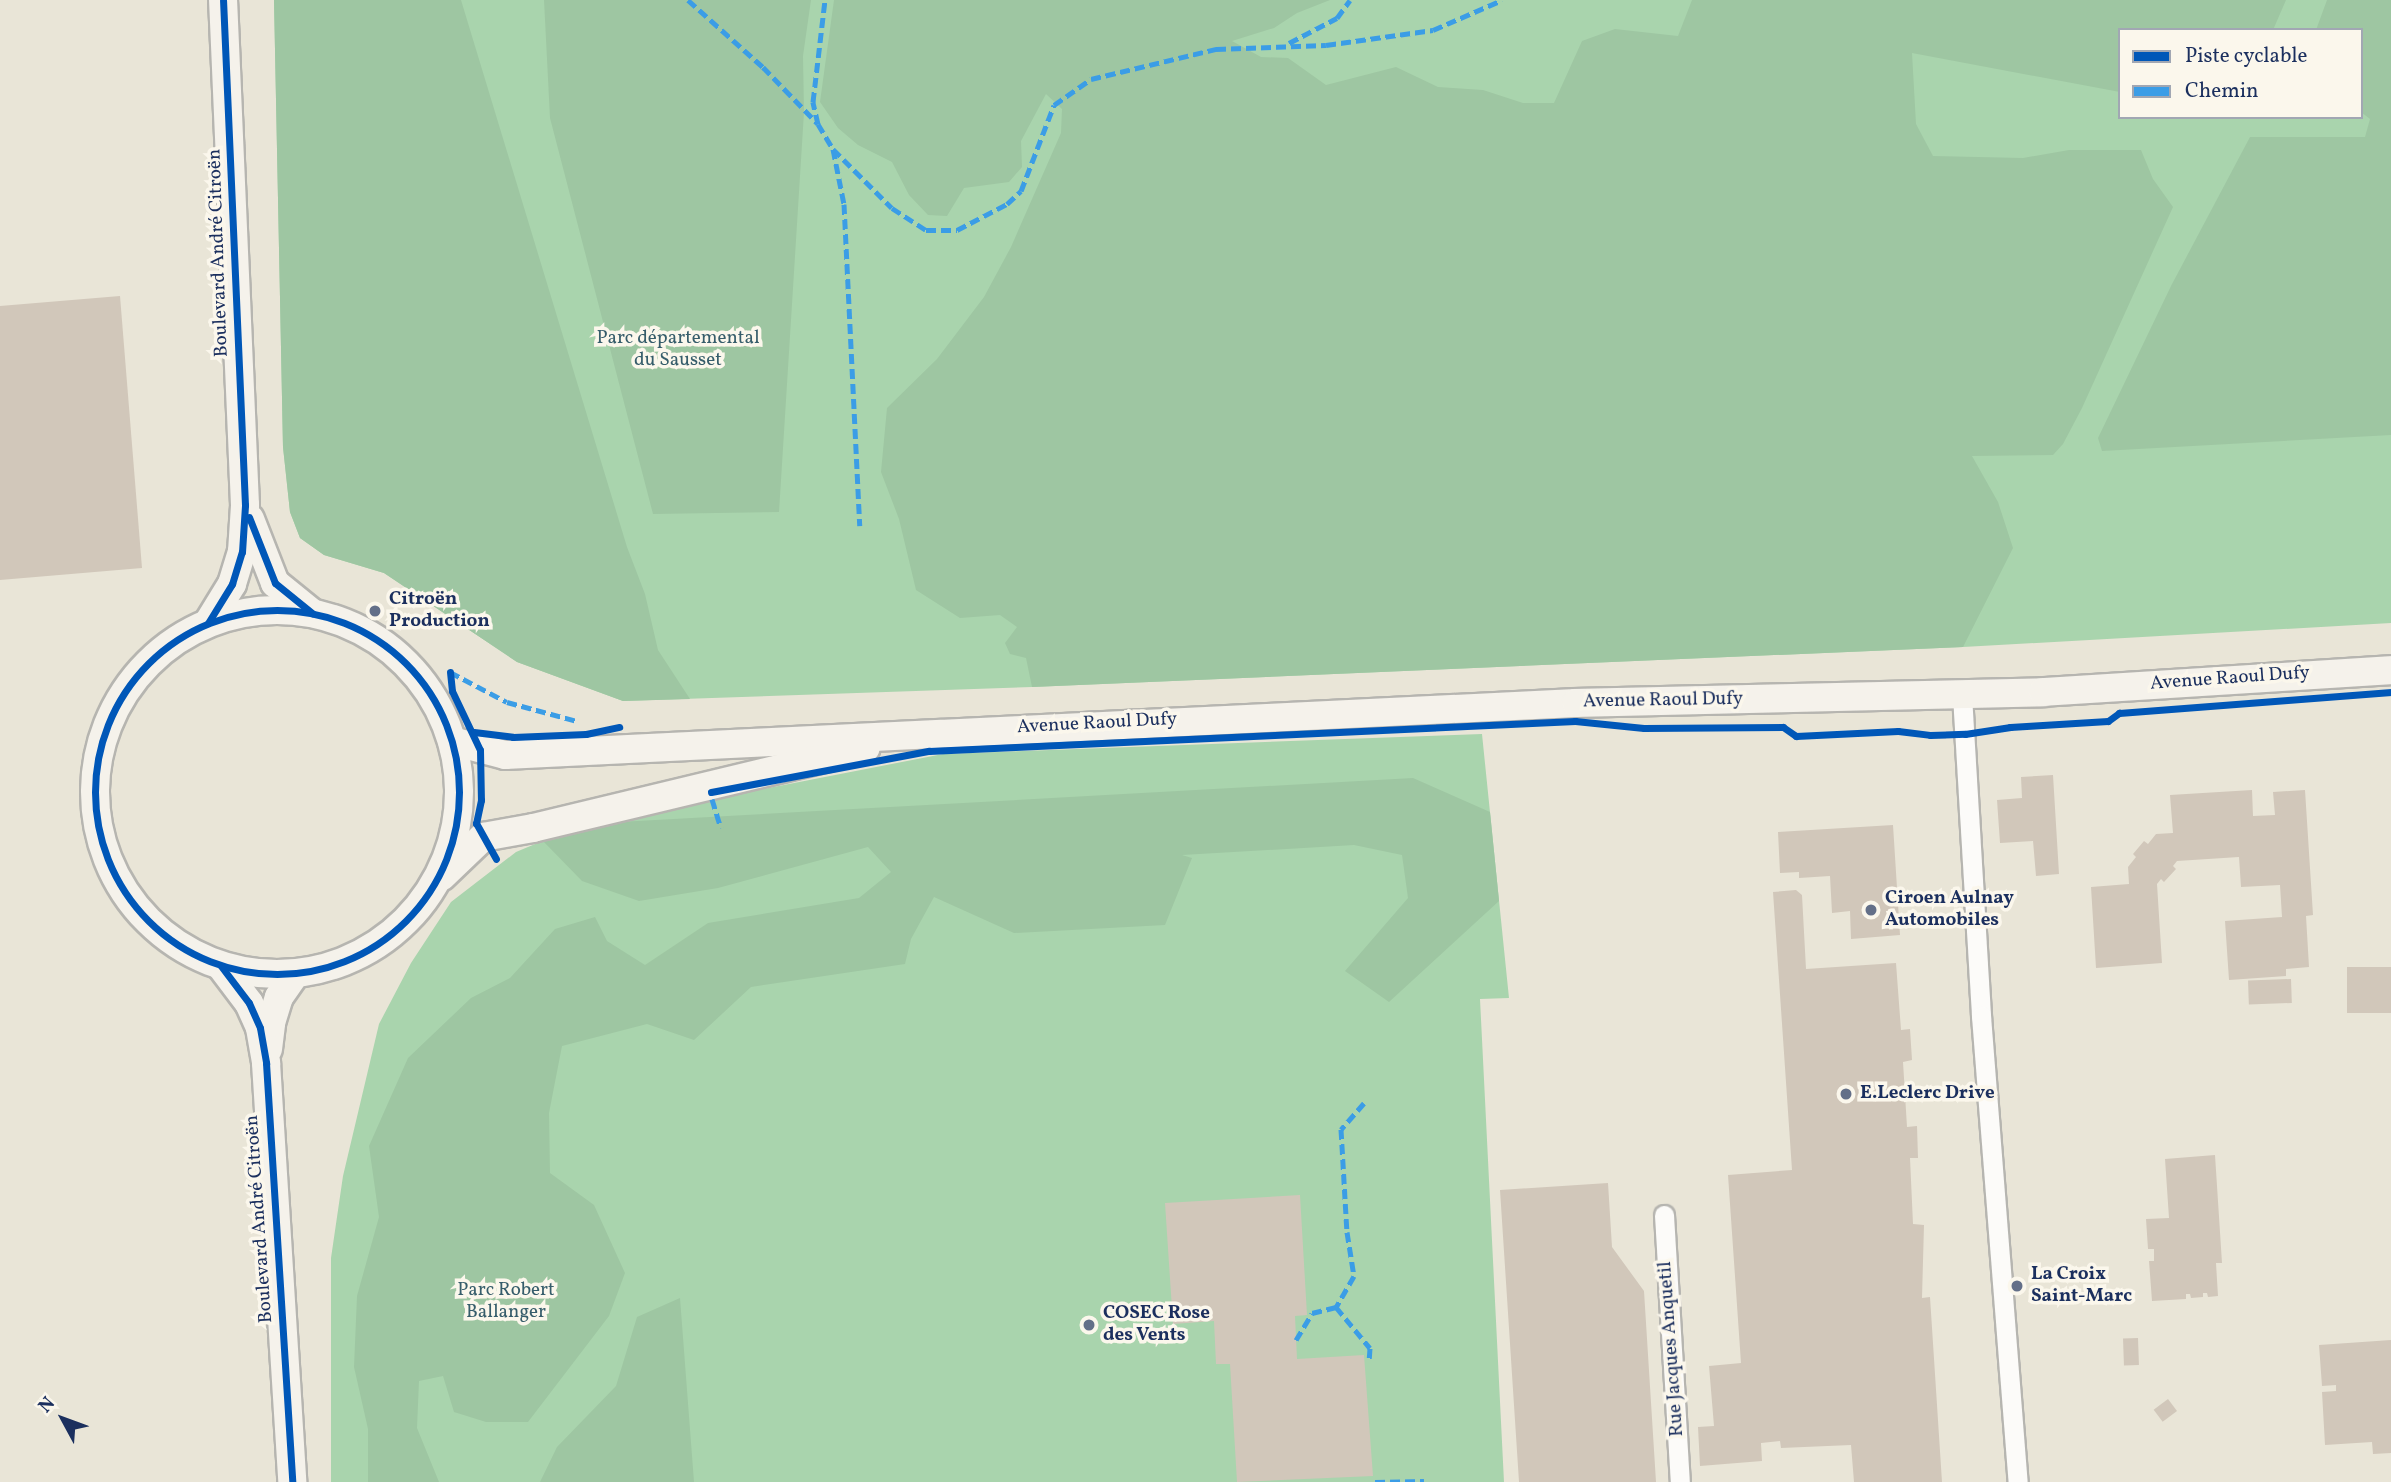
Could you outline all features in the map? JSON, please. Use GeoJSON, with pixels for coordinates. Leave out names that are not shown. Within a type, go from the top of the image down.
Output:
{"type":"FeatureCollection","features":[{"type":"Feature","properties":{"kind":"main road","name":"Boulevard André Citroën"},"geometry":{"type":"LineString","coordinates":[[208,623],[232,584],[242,552],[245,505],[223,0]]}},
{"type":"Feature","properties":{"kind":"main road","name":"Boulevard André Citroën"},"geometry":{"type":"LineString","coordinates":[[245,505],[275,583],[312,612]]}},
{"type":"Feature","properties":{"kind":"main road"},"geometry":{"type":"LineString","coordinates":[[277,609],[312,612],[344,622],[374,637],[400,657],[423,682],[440,710],[452,741],[459,776],[458,813],[450,849],[435,883],[415,911],[390,935],[361,954],[329,967],[295,974],[258,974],[221,967],[185,951],[152,927],[126,897],[104,851],[97,826],[93,788],[103,737],[112,713],[132,680],[166,646],[208,623],[242,612],[277,609]]}},
{"type":"Feature","properties":{"kind":"main road","name":"Avenue Raoul Dufy"},"geometry":{"type":"LineString","coordinates":[[452,741],[505,755],[1576,702],[1962,695],[2391,670]]}},
{"type":"Feature","properties":{"kind":"main road","name":"Avenue Raoul Dufy"},"geometry":{"type":"LineString","coordinates":[[435,883],[483,837],[533,828],[597,810],[936,732]]}},
{"type":"Feature","properties":{"kind":"main road","name":"Boulevard André Citroën"},"geometry":{"type":"LineString","coordinates":[[221,967],[249,1003],[260,1028],[266,1063],[292,1482]]}},
{"type":"Feature","properties":{"kind":"main road","name":"Boulevard André Citroën"},"geometry":{"type":"LineString","coordinates":[[266,1063],[271,1023],[279,997],[295,974]]}},
{"type":"Feature","properties":{"kind":"street"},"geometry":{"type":"LineString","coordinates":[[1962,695],[1981,1016],[2018,1482]]}},
{"type":"Feature","properties":{"kind":"street","name":"Rue Jacques Anquetil"},"geometry":{"type":"LineString","coordinates":[[1664,1216],[1680,1482]]}},
{"type":"Feature","properties":{"kind":"green space","name":"Parc départemental du Sausset"},"geometry":{"type":"Polygon","coordinates":[[[274,0],[2391,0],[2391,623],[1963,647],[1032,687],[623,701],[517,662],[384,573],[324,555],[300,538],[290,512],[283,447],[274,0]]]}},
{"type":"Feature","properties":{"kind":"green space"},"geometry":{"type":"Polygon","coordinates":[[[274,0],[461,0],[627,547],[645,594],[658,650],[690,699],[623,701],[517,662],[384,573],[324,555],[300,538],[290,512],[283,447],[274,0]]]}},
{"type":"Feature","properties":{"kind":"green space"},"geometry":{"type":"Polygon","coordinates":[[[544,0],[811,0],[803,56],[804,112],[779,512],[653,514],[550,118],[544,0]]]}},
{"type":"Feature","properties":{"kind":"green space"},"geometry":{"type":"Polygon","coordinates":[[[834,0],[1330,0],[1297,13],[1274,28],[1232,41],[1261,57],[1288,58],[1326,85],[1396,67],[1438,87],[1483,90],[1523,103],[1554,103],[1582,41],[1615,29],[1678,36],[1692,0],[2286,0],[2274,28],[2118,28],[2118,92],[1912,53],[1916,124],[1933,156],[2023,158],[2069,150],[2141,150],[2153,179],[2173,207],[2063,444],[2053,455],[1972,456],[1998,502],[2013,548],[1963,647],[1032,687],[1026,658],[1010,654],[1005,643],[1017,627],[1000,615],[960,618],[916,590],[899,519],[881,472],[887,408],[937,359],[984,297],[1011,247],[1061,133],[1062,109],[1046,94],[1021,141],[1022,167],[1009,182],[964,188],[947,216],[928,215],[909,195],[892,162],[858,145],[838,128],[820,102],[834,0]]]}},
{"type":"Feature","properties":{"kind":"green space"},"geometry":{"type":"Polygon","coordinates":[[[2327,0],[2391,0],[2391,435],[2102,451],[2098,438],[2171,286],[2250,137],[2365,137],[2370,119],[2363,114],[2363,28],[2317,28],[2327,0]]]}},
{"type":"Feature","properties":{"kind":"green space","name":"Parc Robert Ballanger"},"geometry":{"type":"Polygon","coordinates":[[[1482,734],[1509,998],[1480,999],[1504,1482],[331,1482],[331,1258],[343,1176],[379,1024],[411,963],[451,902],[516,852],[583,824],[943,754],[1482,734]]]}},
{"type":"Feature","properties":{"kind":"green space","name":"Parc Robert Ballanger"},"geometry":{"type":"Polygon","coordinates":[[[1413,778],[1490,812],[1499,901],[1389,1002],[1345,971],[1408,898],[1402,855],[1354,845],[1182,855],[1192,858],[1165,925],[1014,933],[934,897],[911,939],[905,964],[751,987],[694,1040],[647,1024],[562,1046],[549,1113],[550,1173],[594,1205],[625,1273],[609,1316],[528,1422],[486,1422],[454,1412],[443,1376],[419,1381],[417,1428],[439,1482],[368,1482],[368,1429],[354,1367],[357,1296],[379,1217],[369,1146],[408,1058],[471,998],[510,978],[555,929],[595,917],[607,941],[645,965],[708,923],[859,898],[891,872],[868,847],[718,888],[639,901],[582,881],[543,841],[583,824],[1413,778]]]}},
{"type":"Feature","properties":{"kind":"green space"},"geometry":{"type":"Polygon","coordinates":[[[680,1298],[694,1482],[540,1482],[557,1447],[616,1386],[637,1317],[680,1298]]]}},
{"type":"Feature","properties":{"kind":"building"},"geometry":{"type":"Polygon","coordinates":[[[120,296],[142,568],[0,580],[0,306],[120,296]]]}},
{"type":"Feature","properties":{"kind":"building"},"geometry":{"type":"Polygon","coordinates":[[[2053,775],[2059,874],[2036,876],[2033,841],[2000,843],[1997,800],[2022,798],[2021,777],[2053,775]]]}},
{"type":"Feature","properties":{"kind":"building"},"geometry":{"type":"Polygon","coordinates":[[[2252,790],[2253,816],[2275,815],[2273,792],[2305,790],[2313,915],[2306,916],[2309,967],[2286,969],[2286,976],[2229,980],[2225,921],[2282,917],[2280,885],[2241,887],[2239,857],[2177,861],[2173,866],[2176,869],[2164,882],[2161,879],[2157,884],[2162,963],[2096,968],[2091,887],[2129,884],[2128,867],[2136,857],[2133,854],[2144,841],[2148,844],[2156,834],[2173,833],[2170,795],[2252,790]]]}},
{"type":"Feature","properties":{"kind":"building"},"geometry":{"type":"Polygon","coordinates":[[[1893,825],[1900,935],[1851,939],[1850,911],[1832,913],[1830,876],[1799,878],[1799,872],[1780,873],[1778,832],[1893,825]]]}},
{"type":"Feature","properties":{"kind":"building"},"geometry":{"type":"Polygon","coordinates":[[[1796,890],[1802,895],[1806,969],[1896,963],[1901,1030],[1910,1029],[1912,1060],[1903,1062],[1907,1127],[1917,1126],[1918,1158],[1910,1158],[1913,1224],[1924,1225],[1922,1298],[1930,1297],[1942,1482],[1854,1482],[1851,1445],[1781,1448],[1780,1441],[1761,1443],[1762,1461],[1700,1466],[1698,1427],[1714,1426],[1709,1366],[1741,1363],[1728,1175],[1792,1170],[1773,892],[1796,890]]]}},
{"type":"Feature","properties":{"kind":"building"},"geometry":{"type":"Polygon","coordinates":[[[2347,967],[2391,967],[2391,1013],[2347,1013],[2347,967]]]}},
{"type":"Feature","properties":{"kind":"building"},"geometry":{"type":"Polygon","coordinates":[[[2291,979],[2292,1003],[2249,1004],[2248,981],[2291,979]]]}},
{"type":"Feature","properties":{"kind":"building"},"geometry":{"type":"Polygon","coordinates":[[[2215,1155],[2222,1263],[2216,1263],[2218,1296],[2208,1297],[2207,1293],[2203,1293],[2203,1297],[2191,1298],[2190,1294],[2186,1294],[2186,1299],[2152,1301],[2149,1261],[2154,1261],[2154,1249],[2148,1249],[2146,1219],[2169,1218],[2165,1159],[2215,1155]]]}},
{"type":"Feature","properties":{"kind":"building"},"geometry":{"type":"Polygon","coordinates":[[[1608,1183],[1612,1247],[1644,1291],[1656,1482],[1519,1482],[1500,1190],[1608,1183]]]}},
{"type":"Feature","properties":{"kind":"building"},"geometry":{"type":"Polygon","coordinates":[[[1300,1195],[1307,1315],[1295,1316],[1297,1359],[1364,1355],[1373,1476],[1237,1482],[1230,1364],[1216,1364],[1214,1321],[1173,1324],[1165,1203],[1300,1195]]]}},
{"type":"Feature","properties":{"kind":"building"},"geometry":{"type":"Polygon","coordinates":[[[2138,1338],[2139,1365],[2124,1366],[2123,1339],[2138,1338]]]}},
{"type":"Feature","properties":{"kind":"building"},"geometry":{"type":"Polygon","coordinates":[[[2391,1340],[2391,1453],[2373,1454],[2372,1442],[2325,1445],[2322,1392],[2336,1391],[2336,1385],[2322,1386],[2319,1345],[2391,1340]]]}},
{"type":"Feature","properties":{"kind":"building"},"geometry":{"type":"Polygon","coordinates":[[[2168,1399],[2177,1411],[2163,1422],[2154,1410],[2168,1399]]]}},
{"type":"Feature","properties":{"kind":"marked path"},"geometry":{"type":"LineString","coordinates":[[688,0],[763,67],[818,124],[833,149],[892,208],[926,230],[957,230],[1007,204],[1021,191],[1054,105],[1091,79],[1216,49],[1326,45],[1433,30],[1502,0]]}},
{"type":"Feature","properties":{"kind":"marked path"},"geometry":{"type":"LineString","coordinates":[[818,124],[813,102],[825,0]]}},
{"type":"Feature","properties":{"kind":"marked path"},"geometry":{"type":"LineString","coordinates":[[1289,43],[1337,18],[1350,0]]}},
{"type":"Feature","properties":{"kind":"marked path"},"geometry":{"type":"LineString","coordinates":[[833,149],[844,204],[860,526]]}},
{"type":"Feature","properties":{"kind":"marked path"},"geometry":{"type":"LineString","coordinates":[[450,672],[507,702],[577,721]]}},
{"type":"Feature","properties":{"kind":"marked path"},"geometry":{"type":"LineString","coordinates":[[712,799],[721,828]]}},
{"type":"Feature","properties":{"kind":"marked path"},"geometry":{"type":"LineString","coordinates":[[1364,1103],[1341,1129],[1347,1232],[1354,1276],[1336,1307],[1370,1348],[1369,1362]]}},
{"type":"Feature","properties":{"kind":"marked path"},"geometry":{"type":"LineString","coordinates":[[1296,1340],[1312,1313],[1336,1307]]}},
{"type":"Feature","properties":{"kind":"marked path"},"geometry":{"type":"LineString","coordinates":[[1375,1482],[1424,1481]]}},
{"type":"Feature","properties":{"kind":"cycle path"},"geometry":{"type":"LineString","coordinates":[[208,623],[232,584],[242,552],[245,505],[223,0]]}},
{"type":"Feature","properties":{"kind":"cycle path"},"geometry":{"type":"LineString","coordinates":[[249,517],[275,583],[312,613]]}},
{"type":"Feature","properties":{"kind":"cycle path"},"geometry":{"type":"LineString","coordinates":[[277,610],[313,613],[347,624],[378,640],[406,663],[429,691],[445,722],[456,756],[459,792],[456,828],[445,862],[429,893],[406,921],[378,944],[347,960],[313,971],[277,974],[241,971],[207,960],[176,944],[148,921],[125,893],[109,862],[98,828],[95,792],[98,756],[109,722],[125,691],[148,663],[176,640],[207,624],[241,613],[277,610]]}},
{"type":"Feature","properties":{"kind":"cycle path"},"geometry":{"type":"LineString","coordinates":[[450,672],[452,691],[480,750],[481,800],[476,823],[496,859]]}},
{"type":"Feature","properties":{"kind":"cycle path"},"geometry":{"type":"LineString","coordinates":[[711,792],[929,751],[1575,721],[1644,728],[1783,727],[1796,736],[1898,731],[1930,735],[1965,734],[2010,727],[2108,721],[2119,713],[2391,692]]}},
{"type":"Feature","properties":{"kind":"cycle path"},"geometry":{"type":"LineString","coordinates":[[474,732],[513,737],[586,734],[619,727]]}},
{"type":"Feature","properties":{"kind":"cycle path"},"geometry":{"type":"LineString","coordinates":[[221,966],[249,1003],[260,1028],[266,1063],[292,1482]]}},
{"type":"Feature","properties":{"kind":"place","name":"Citroën Production"},"geometry":{"type":"Point","coordinates":[375,611]}},
{"type":"Feature","properties":{"kind":"place","name":"Ciroen Aulnay Automobiles"},"geometry":{"type":"Point","coordinates":[1871,910]}},
{"type":"Feature","properties":{"kind":"place","name":"E.Leclerc Drive"},"geometry":{"type":"Point","coordinates":[1846,1094]}},
{"type":"Feature","properties":{"kind":"place","name":"La Croix Saint-Marc"},"geometry":{"type":"Point","coordinates":[2017,1286]}},
{"type":"Feature","properties":{"kind":"place","name":"COSEC Rose des Vents"},"geometry":{"type":"Point","coordinates":[1089,1325]}}]}
